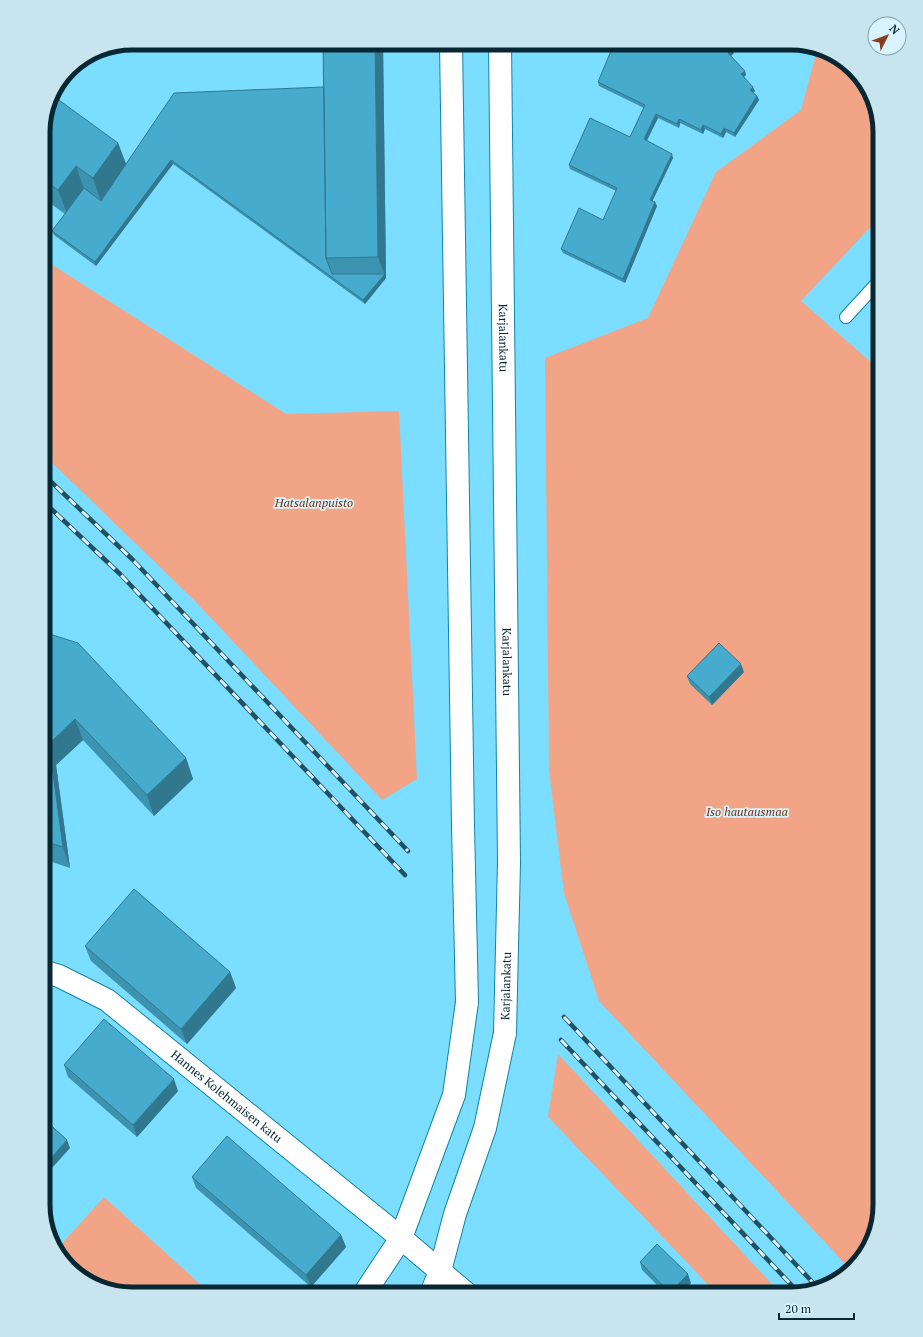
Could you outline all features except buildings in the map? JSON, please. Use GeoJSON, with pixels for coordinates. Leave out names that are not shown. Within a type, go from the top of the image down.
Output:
{"type":"FeatureCollection","features":[{"type":"Feature","properties":{"kind":"main road"},"geometry":{"type":"LineString","coordinates":[[369,1287],[401,1238],[454,1095],[467,1002],[451,50]]}},
{"type":"Feature","properties":{"kind":"main road","name":"Karjalankatu"},"geometry":{"type":"LineString","coordinates":[[434,1287],[440,1271],[455,1214],[485,1128],[505,1033],[509,862],[500,50]]}},
{"type":"Feature","properties":{"kind":"main road","name":"Hannes Kolehmaisen katu"},"geometry":{"type":"LineString","coordinates":[[50,973],[59,976],[107,1000],[401,1238],[459,1287]]}},
{"type":"Feature","properties":{"kind":"lane"},"geometry":{"type":"LineString","coordinates":[[846,317],[873,288]]}},
{"type":"Feature","properties":{"kind":"green space","name":"Iso hautausmaa"},"geometry":{"type":"Polygon","coordinates":[[[817,54],[827,58],[845,70],[856,82],[867,101],[873,132],[873,224],[801,301],[873,364],[873,1205],[867,1236],[856,1255],[846,1265],[599,1001],[564,893],[549,771],[545,358],[648,318],[716,172],[801,110],[817,54]]]}},
{"type":"Feature","properties":{"kind":"green space","name":"Hatsalanpuisto"},"geometry":{"type":"Polygon","coordinates":[[[50,263],[286,414],[399,411],[417,779],[382,800],[194,600],[50,461],[50,263]]]}},
{"type":"Feature","properties":{"kind":"green space"},"geometry":{"type":"Polygon","coordinates":[[[558,1054],[774,1287],[710,1287],[548,1117],[558,1054]]]}},
{"type":"Feature","properties":{"kind":"green space"},"geometry":{"type":"Polygon","coordinates":[[[104,1197],[203,1287],[127,1287],[106,1283],[96,1279],[82,1270],[67,1255],[61,1245],[104,1197]]]}},
{"type":"Feature","properties":{"kind":"railway"},"geometry":{"type":"LineString","coordinates":[[50,481],[132,559],[408,851]]}},
{"type":"Feature","properties":{"kind":"railway"},"geometry":{"type":"LineString","coordinates":[[50,508],[120,574],[405,875]]}},
{"type":"Feature","properties":{"kind":"railway"},"geometry":{"type":"LineString","coordinates":[[564,1017],[814,1283]]}},
{"type":"Feature","properties":{"kind":"railway"},"geometry":{"type":"LineString","coordinates":[[561,1040],[793,1287]]}}]}
